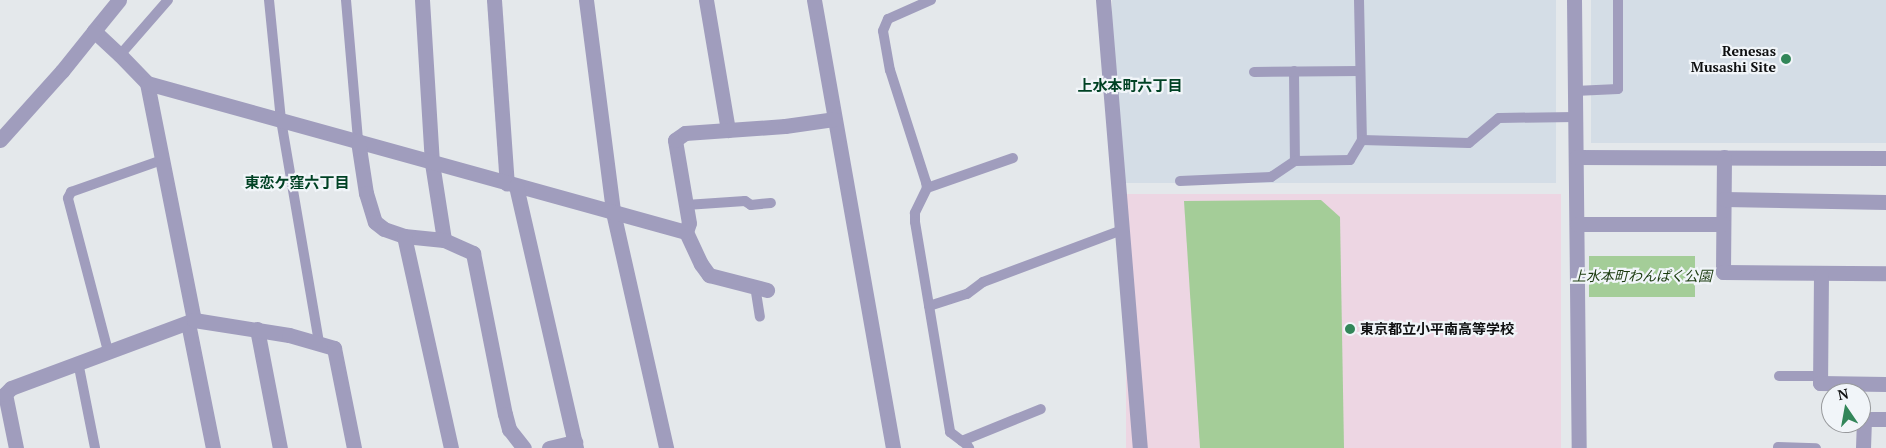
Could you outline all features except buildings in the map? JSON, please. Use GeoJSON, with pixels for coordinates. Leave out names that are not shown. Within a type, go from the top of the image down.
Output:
{"type":"FeatureCollection","features":[{"type":"Feature","properties":{"kind":"street"},"geometry":{"type":"LineString","coordinates":[[0,140],[62,72],[119,0]]}},
{"type":"Feature","properties":{"kind":"street"},"geometry":{"type":"LineString","coordinates":[[422,0],[432,163],[444,240]]}},
{"type":"Feature","properties":{"kind":"street"},"geometry":{"type":"LineString","coordinates":[[494,0],[511,185],[575,445],[549,448]]}},
{"type":"Feature","properties":{"kind":"street"},"geometry":{"type":"LineString","coordinates":[[586,0],[613,212],[666,448]]}},
{"type":"Feature","properties":{"kind":"street"},"geometry":{"type":"LineString","coordinates":[[706,0],[728,130]]}},
{"type":"Feature","properties":{"kind":"street"},"geometry":{"type":"LineString","coordinates":[[814,0],[893,448]]}},
{"type":"Feature","properties":{"kind":"street"},"geometry":{"type":"LineString","coordinates":[[1103,0],[1140,448]]}},
{"type":"Feature","properties":{"kind":"street"},"geometry":{"type":"LineString","coordinates":[[1574,0],[1578,448]]}},
{"type":"Feature","properties":{"kind":"street"},"geometry":{"type":"LineString","coordinates":[[94,31],[120,54],[147,83],[686,232]]}},
{"type":"Feature","properties":{"kind":"street"},"geometry":{"type":"LineString","coordinates":[[147,83],[213,448]]}},
{"type":"Feature","properties":{"kind":"street"},"geometry":{"type":"LineString","coordinates":[[761,288],[709,275],[701,264],[686,232],[689,223],[675,140],[684,133],[834,119]]}},
{"type":"Feature","properties":{"kind":"street"},"geometry":{"type":"LineString","coordinates":[[358,141],[366,193],[375,222],[384,229],[404,236],[444,240],[473,252],[505,414],[509,429],[524,448]]}},
{"type":"Feature","properties":{"kind":"street"},"geometry":{"type":"LineString","coordinates":[[1576,157],[1886,158]]}},
{"type":"Feature","properties":{"kind":"street"},"geometry":{"type":"LineString","coordinates":[[1724,157],[1723,272],[1886,273]]}},
{"type":"Feature","properties":{"kind":"street"},"geometry":{"type":"LineString","coordinates":[[1724,199],[1886,202]]}},
{"type":"Feature","properties":{"kind":"street"},"geometry":{"type":"LineString","coordinates":[[1577,224],[1724,224]]}},
{"type":"Feature","properties":{"kind":"street"},"geometry":{"type":"LineString","coordinates":[[404,236],[452,448]]}},
{"type":"Feature","properties":{"kind":"street"},"geometry":{"type":"LineString","coordinates":[[1821,274],[1820,383],[1886,384]]}},
{"type":"Feature","properties":{"kind":"street"},"geometry":{"type":"LineString","coordinates":[[16,448],[5,394],[11,388],[191,322],[257,329],[334,348],[354,448]]}},
{"type":"Feature","properties":{"kind":"street"},"geometry":{"type":"LineString","coordinates":[[257,329],[280,448]]}},
{"type":"Feature","properties":{"kind":"street"},"geometry":{"type":"LineString","coordinates":[[1863,448],[1864,419],[1886,419]]}},
{"type":"Feature","properties":{"kind":"lane"},"geometry":{"type":"LineString","coordinates":[[120,54],[168,0]]}},
{"type":"Feature","properties":{"kind":"lane"},"geometry":{"type":"LineString","coordinates":[[269,0],[281,120],[319,343]]}},
{"type":"Feature","properties":{"kind":"lane"},"geometry":{"type":"LineString","coordinates":[[346,0],[358,141]]}},
{"type":"Feature","properties":{"kind":"lane"},"geometry":{"type":"LineString","coordinates":[[932,0],[888,20],[883,31],[890,70],[927,188],[915,212],[915,222],[950,432],[965,444],[1041,409]]}},
{"type":"Feature","properties":{"kind":"lane"},"geometry":{"type":"LineString","coordinates":[[1180,181],[1271,177],[1295,161],[1350,160],[1362,140],[1360,0]]}},
{"type":"Feature","properties":{"kind":"lane"},"geometry":{"type":"LineString","coordinates":[[1575,91],[1618,89],[1618,0]]}},
{"type":"Feature","properties":{"kind":"lane"},"geometry":{"type":"LineString","coordinates":[[1294,71],[1295,161]]}},
{"type":"Feature","properties":{"kind":"lane"},"geometry":{"type":"LineString","coordinates":[[1254,72],[1360,71]]}},
{"type":"Feature","properties":{"kind":"lane"},"geometry":{"type":"LineString","coordinates":[[1362,140],[1469,142],[1499,118],[1575,117]]}},
{"type":"Feature","properties":{"kind":"lane"},"geometry":{"type":"LineString","coordinates":[[927,188],[1013,158]]}},
{"type":"Feature","properties":{"kind":"lane"},"geometry":{"type":"LineString","coordinates":[[108,351],[68,198],[71,192],[162,160]]}},
{"type":"Feature","properties":{"kind":"lane"},"geometry":{"type":"LineString","coordinates":[[686,206],[746,201],[751,206],[771,202]]}},
{"type":"Feature","properties":{"kind":"lane"},"geometry":{"type":"LineString","coordinates":[[929,306],[967,294],[983,282],[1122,230]]}},
{"type":"Feature","properties":{"kind":"lane"},"geometry":{"type":"LineString","coordinates":[[760,317],[761,288]]}},
{"type":"Feature","properties":{"kind":"lane"},"geometry":{"type":"LineString","coordinates":[[78,362],[95,448]]}},
{"type":"Feature","properties":{"kind":"lane"},"geometry":{"type":"LineString","coordinates":[[1779,376],[1820,376]]}},
{"type":"Feature","properties":{"kind":"lane"},"geometry":{"type":"LineString","coordinates":[[1778,447],[1816,448]]}},
{"type":"Feature","properties":{"kind":"shaded area"},"geometry":{"type":"Polygon","coordinates":[[[1112,0],[1556,0],[1556,183],[1112,183],[1112,0]]]}},
{"type":"Feature","properties":{"kind":"shaded area"},"geometry":{"type":"Polygon","coordinates":[[[1591,0],[1886,0],[1886,143],[1591,143],[1591,0]]]}},
{"type":"Feature","properties":{"kind":"shaded area","name":"東京都立小平南高等学校"},"geometry":{"type":"Polygon","coordinates":[[[1126,194],[1561,194],[1561,448],[1126,448],[1126,194]]]}},
{"type":"Feature","properties":{"kind":"green space"},"geometry":{"type":"Polygon","coordinates":[[[1321,200],[1340,217],[1344,448],[1200,448],[1184,201],[1321,200]]]}},
{"type":"Feature","properties":{"kind":"green space","name":"上水本町わんぱく公園"},"geometry":{"type":"Polygon","coordinates":[[[1589,256],[1695,256],[1695,297],[1589,297],[1589,256]]]}},
{"type":"Feature","properties":{"kind":"place","name":"Renesas Musashi Site"},"geometry":{"type":"Point","coordinates":[1786,59]}},
{"type":"Feature","properties":{"kind":"place","name":"東京都立小平南高等学校"},"geometry":{"type":"Point","coordinates":[1350,329]}},
{"type":"Feature","properties":{"kind":"district","name":"上水本町六丁目"},"geometry":{"type":"Point","coordinates":[1130,86]}},
{"type":"Feature","properties":{"kind":"district","name":"東恋ケ窪六丁目"},"geometry":{"type":"Point","coordinates":[297,183]}}]}
